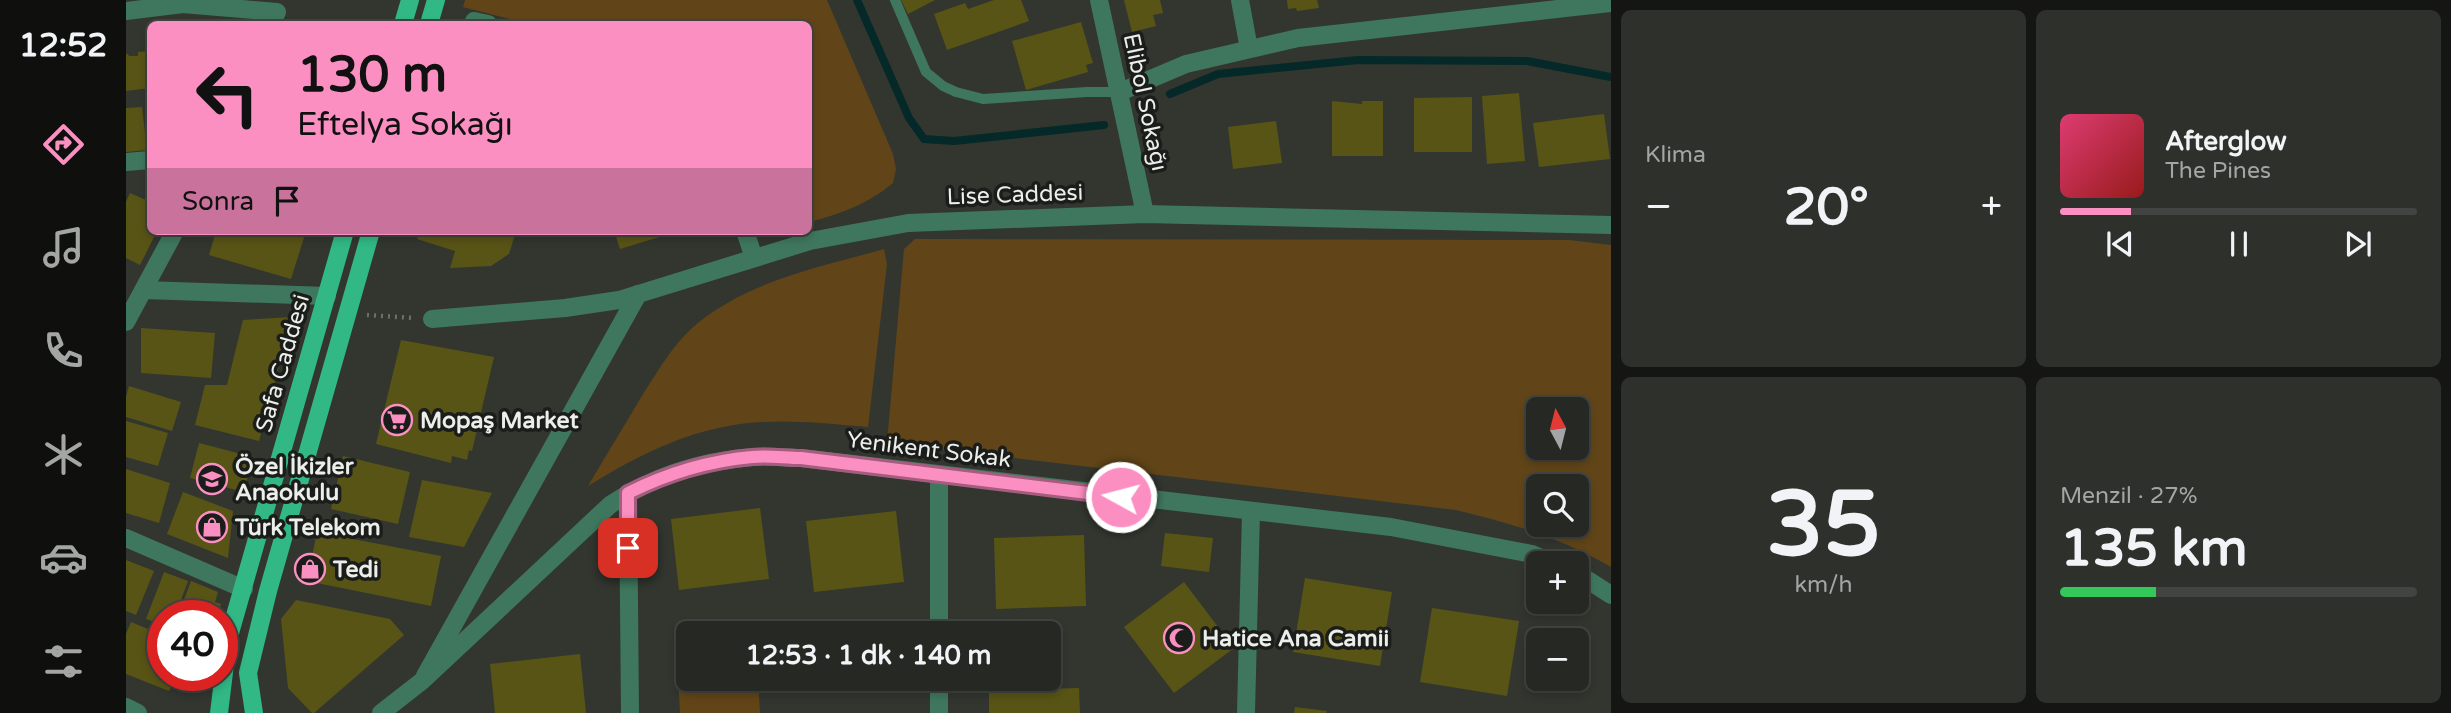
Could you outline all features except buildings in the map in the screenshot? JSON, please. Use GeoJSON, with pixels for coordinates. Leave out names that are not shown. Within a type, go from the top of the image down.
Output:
{"type":"FeatureCollection","features":[{"type":"Feature","properties":{"kind":"main road"},"geometry":{"type":"LineString","coordinates":[[404,21],[410,0]]}},
{"type":"Feature","properties":{"kind":"main road"},"geometry":{"type":"LineString","coordinates":[[430,21],[436,0]]}},
{"type":"Feature","properties":{"kind":"main road","name":"Safa Caddesi"},"geometry":{"type":"LineString","coordinates":[[219,713],[228,640],[344,235]]}},
{"type":"Feature","properties":{"kind":"main road"},"geometry":{"type":"LineString","coordinates":[[254,713],[248,673],[268,591],[370,235]]}},
{"type":"Feature","properties":{"kind":"street","name":"Elibol Sokağı"},"geometry":{"type":"LineString","coordinates":[[1099,0],[1144,214]]}},
{"type":"Feature","properties":{"kind":"street"},"geometry":{"type":"LineString","coordinates":[[1240,0],[1249,49]]}},
{"type":"Feature","properties":{"kind":"street"},"geometry":{"type":"LineString","coordinates":[[1120,93],[1186,64],[1298,38],[1545,5],[1611,3]]}},
{"type":"Feature","properties":{"kind":"street"},"geometry":{"type":"LineString","coordinates":[[126,10],[183,4],[274,18]]}},
{"type":"Feature","properties":{"kind":"street"},"geometry":{"type":"LineString","coordinates":[[126,162],[147,160]]}},
{"type":"Feature","properties":{"kind":"street","name":"Lise Caddesi"},"geometry":{"type":"LineString","coordinates":[[432,319],[565,308],[619,300],[810,241],[908,223],[1144,214],[1611,225]]}},
{"type":"Feature","properties":{"kind":"street"},"geometry":{"type":"LineString","coordinates":[[126,323],[173,235]]}},
{"type":"Feature","properties":{"kind":"street"},"geometry":{"type":"LineString","coordinates":[[746,235],[754,258]]}},
{"type":"Feature","properties":{"kind":"street"},"geometry":{"type":"LineString","coordinates":[[144,289],[327,296]]}},
{"type":"Feature","properties":{"kind":"street"},"geometry":{"type":"LineString","coordinates":[[422,681],[638,294]]}},
{"type":"Feature","properties":{"kind":"street","name":"Yenikent Sokak"},"geometry":{"type":"LineString","coordinates":[[381,713],[422,681],[610,505],[664,475],[703,464],[754,456],[801,458],[1391,527],[1526,553]]}},
{"type":"Feature","properties":{"kind":"street"},"geometry":{"type":"LineString","coordinates":[[939,475],[939,621]]}},
{"type":"Feature","properties":{"kind":"street"},"geometry":{"type":"LineString","coordinates":[[628,493],[630,713]]}},
{"type":"Feature","properties":{"kind":"street"},"geometry":{"type":"LineString","coordinates":[[1246,713],[1251,512]]}},
{"type":"Feature","properties":{"kind":"street"},"geometry":{"type":"LineString","coordinates":[[126,538],[244,589]]}},
{"type":"Feature","properties":{"kind":"street"},"geometry":{"type":"LineString","coordinates":[[1589,581],[1611,596]]}},
{"type":"Feature","properties":{"kind":"street"},"geometry":{"type":"LineString","coordinates":[[939,691],[939,713]]}},
{"type":"Feature","properties":{"kind":"street"},"geometry":{"type":"LineString","coordinates":[[126,707],[138,713]]}},
{"type":"Feature","properties":{"kind":"lane"},"geometry":{"type":"LineString","coordinates":[[895,0],[926,72],[943,86],[956,92],[983,99],[1087,92],[1120,93]]}},
{"type":"Feature","properties":{"kind":"path"},"geometry":{"type":"LineString","coordinates":[[348,313],[432,319]]}},
{"type":"Feature","properties":{"kind":"shaded area"},"geometry":{"type":"Polygon","coordinates":[[[465,0],[827,0],[893,154],[896,169],[893,183],[874,197],[853,207],[812,221],[812,21],[518,21],[463,7],[465,0]]]}},
{"type":"Feature","properties":{"kind":"shaded area"},"geometry":{"type":"Polygon","coordinates":[[[915,239],[1569,240],[1611,245],[1611,567],[1589,556],[1589,551],[1580,551],[1547,537],[1589,537],[1589,474],[1526,474],[1526,529],[1456,510],[887,443],[904,249],[915,239]]]}},
{"type":"Feature","properties":{"kind":"shaded area"},"geometry":{"type":"Polygon","coordinates":[[[884,249],[887,264],[868,427],[775,422],[738,424],[693,435],[649,452],[588,486],[666,359],[698,323],[719,308],[764,285],[884,249]]]}},
{"type":"Feature","properties":{"kind":"shaded area"},"geometry":{"type":"Polygon","coordinates":[[[679,691],[759,691],[760,713],[680,713],[679,691]]]}},
{"type":"Feature","properties":{"kind":"waterway"},"geometry":{"type":"LineString","coordinates":[[857,0],[909,118],[924,139],[954,141],[1104,125]]}},
{"type":"Feature","properties":{"kind":"waterway"},"geometry":{"type":"LineString","coordinates":[[1170,94],[1218,74],[1358,60],[1527,61],[1611,77]]}},
{"type":"Feature","properties":{"kind":"place","name":"Mopaş Market"},"geometry":{"type":"Point","coordinates":[397,420]}},
{"type":"Feature","properties":{"kind":"place","name":"Özel İkizler Anaokulu"},"geometry":{"type":"Point","coordinates":[212,479]}},
{"type":"Feature","properties":{"kind":"place","name":"Türk Telekom"},"geometry":{"type":"Point","coordinates":[212,527]}},
{"type":"Feature","properties":{"kind":"place","name":"Tedi"},"geometry":{"type":"Point","coordinates":[310,569]}},
{"type":"Feature","properties":{"kind":"place","name":"Hatice Ana Camii"},"geometry":{"type":"Point","coordinates":[1179,638]}},
{"type":"Feature","properties":{"kind":"route"},"geometry":{"type":"LineString","coordinates":[[628,548],[628,493],[664,475],[703,464],[754,456],[801,458],[1121,497]]}}]}
